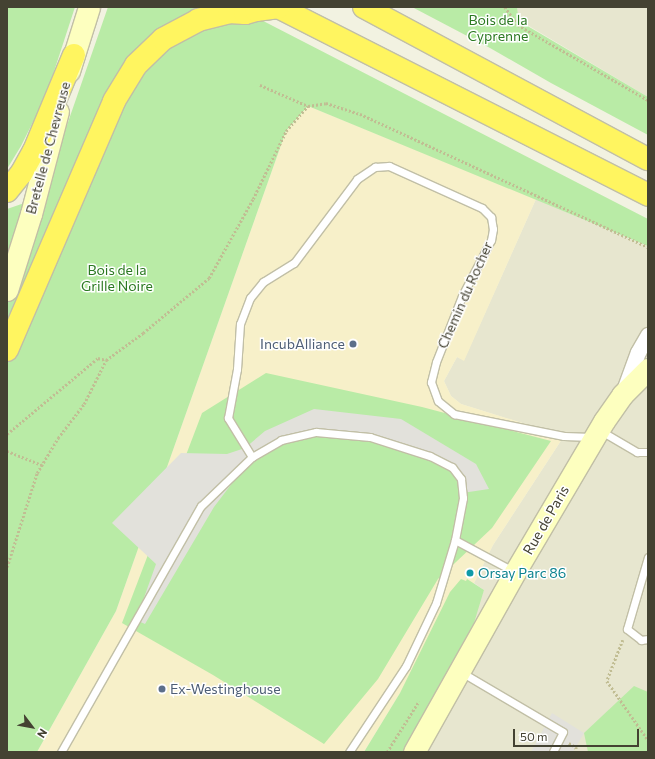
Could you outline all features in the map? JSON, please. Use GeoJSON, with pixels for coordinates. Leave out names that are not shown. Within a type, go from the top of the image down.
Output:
{"type":"FeatureCollection","features":[{"type":"Feature","properties":{"kind":"highway"},"geometry":{"type":"LineString","coordinates":[[7,350],[114,101],[136,65],[163,39],[198,20],[229,12],[245,13],[279,7],[648,195]]}},
{"type":"Feature","properties":{"kind":"highway"},"geometry":{"type":"LineString","coordinates":[[364,7],[648,159]]}},
{"type":"Feature","properties":{"kind":"highway"},"geometry":{"type":"LineString","coordinates":[[7,191],[21,174],[34,150],[74,56]]}},
{"type":"Feature","properties":{"kind":"main road","name":"Bretelle de Chevreuse"},"geometry":{"type":"LineString","coordinates":[[7,290],[31,214],[74,56],[89,7]]}},
{"type":"Feature","properties":{"kind":"main road","name":"Rue de Paris"},"geometry":{"type":"LineString","coordinates":[[414,752],[515,572],[597,433],[622,395],[648,369]]}},
{"type":"Feature","properties":{"kind":"street","name":"Rue de Paris"},"geometry":{"type":"LineString","coordinates":[[622,395],[638,352],[648,335]]}},
{"type":"Feature","properties":{"kind":"lane","name":"Chemin du Rocher"},"geometry":{"type":"LineString","coordinates":[[252,458],[228,418],[237,369],[240,324],[250,298],[264,282],[294,263],[357,179],[375,167],[389,166],[482,208],[490,217],[493,229],[490,240],[462,296],[436,362],[431,382],[438,401],[454,414],[564,436],[597,433]]}},
{"type":"Feature","properties":{"kind":"lane"},"geometry":{"type":"LineString","coordinates":[[61,752],[201,506],[252,458],[281,440],[316,432],[370,437],[430,456],[452,467],[461,479],[463,498],[455,540],[436,603],[406,666],[349,752]]}},
{"type":"Feature","properties":{"kind":"lane"},"geometry":{"type":"LineString","coordinates":[[597,433],[637,452],[648,452]]}},
{"type":"Feature","properties":{"kind":"lane"},"geometry":{"type":"LineString","coordinates":[[455,540],[515,572]]}},
{"type":"Feature","properties":{"kind":"lane"},"geometry":{"type":"LineString","coordinates":[[648,557],[627,629],[641,640],[648,639]]}},
{"type":"Feature","properties":{"kind":"lane"},"geometry":{"type":"LineString","coordinates":[[459,671],[563,732],[552,752]]}},
{"type":"Feature","properties":{"kind":"path"},"geometry":{"type":"LineString","coordinates":[[504,7],[518,25],[648,100]]}},
{"type":"Feature","properties":{"kind":"path"},"geometry":{"type":"LineString","coordinates":[[260,85],[308,106],[326,103],[360,114],[648,247]]}},
{"type":"Feature","properties":{"kind":"path"},"geometry":{"type":"LineString","coordinates":[[7,566],[37,473],[58,438],[84,404],[106,360],[143,333],[209,278],[253,199],[286,131],[308,106]]}},
{"type":"Feature","properties":{"kind":"path"},"geometry":{"type":"LineString","coordinates":[[7,434],[98,358],[106,360]]}},
{"type":"Feature","properties":{"kind":"path"},"geometry":{"type":"LineString","coordinates":[[7,451],[42,465]]}},
{"type":"Feature","properties":{"kind":"path"},"geometry":{"type":"LineString","coordinates":[[627,629],[607,681],[648,740]]}},
{"type":"Feature","properties":{"kind":"shaded area"},"geometry":{"type":"Polygon","coordinates":[[[517,7],[648,7],[648,97],[519,20],[517,7]]]}},
{"type":"Feature","properties":{"kind":"shaded area"},"geometry":{"type":"Polygon","coordinates":[[[308,106],[536,199],[464,361],[457,357],[444,381],[451,396],[461,404],[564,436],[493,545],[474,583],[400,693],[364,752],[37,752],[116,611],[286,131],[308,106]]]}},
{"type":"Feature","properties":{"kind":"shaded area"},"geometry":{"type":"Polygon","coordinates":[[[536,199],[648,246],[648,752],[403,752],[453,660],[484,590],[474,583],[493,545],[564,436],[461,404],[451,396],[444,381],[457,357],[464,360],[536,199]]]}},
{"type":"Feature","properties":{"kind":"shaded area"},"geometry":{"type":"Polygon","coordinates":[[[314,409],[401,419],[476,464],[489,489],[462,493],[461,479],[452,467],[370,437],[316,432],[281,440],[252,457],[214,507],[145,624],[136,620],[156,564],[112,523],[181,453],[227,454],[245,448],[265,431],[314,409]]]}},
{"type":"Feature","properties":{"kind":"shaded area"},"geometry":{"type":"Polygon","coordinates":[[[552,713],[584,733],[573,752],[531,752],[552,713]]]}},
{"type":"Feature","properties":{"kind":"green space"},"geometry":{"type":"Polygon","coordinates":[[[7,7],[75,7],[46,96],[21,146],[7,169],[7,7]]]}},
{"type":"Feature","properties":{"kind":"green space","name":"Bois de la Grille Noire"},"geometry":{"type":"Polygon","coordinates":[[[108,7],[236,7],[648,219],[648,246],[308,106],[286,131],[116,611],[37,752],[7,752],[7,209],[42,197],[108,7]]]}},
{"type":"Feature","properties":{"kind":"green space","name":"Bois de la Cyprenne"},"geometry":{"type":"Polygon","coordinates":[[[412,7],[517,7],[519,21],[648,97],[648,135],[551,83],[490,48],[412,7]]]}},
{"type":"Feature","properties":{"kind":"green space"},"geometry":{"type":"Polygon","coordinates":[[[266,373],[422,407],[551,441],[492,528],[438,579],[378,679],[324,744],[213,675],[122,623],[202,413],[266,373]]]}},
{"type":"Feature","properties":{"kind":"green space"},"geometry":{"type":"Polygon","coordinates":[[[461,579],[466,581],[467,579],[484,590],[474,623],[403,752],[364,752],[400,693],[450,592],[461,579]]]}},
{"type":"Feature","properties":{"kind":"green space"},"geometry":{"type":"Polygon","coordinates":[[[634,686],[648,692],[648,752],[588,752],[584,733],[634,686]]]}},
{"type":"Feature","properties":{"kind":"place","name":"IncubAlliance"},"geometry":{"type":"Point","coordinates":[353,344]}},
{"type":"Feature","properties":{"kind":"place","name":"Orsay Parc 86"},"geometry":{"type":"Point","coordinates":[470,573]}},
{"type":"Feature","properties":{"kind":"place","name":"Ex-Westinghouse"},"geometry":{"type":"Point","coordinates":[162,689]}}]}
